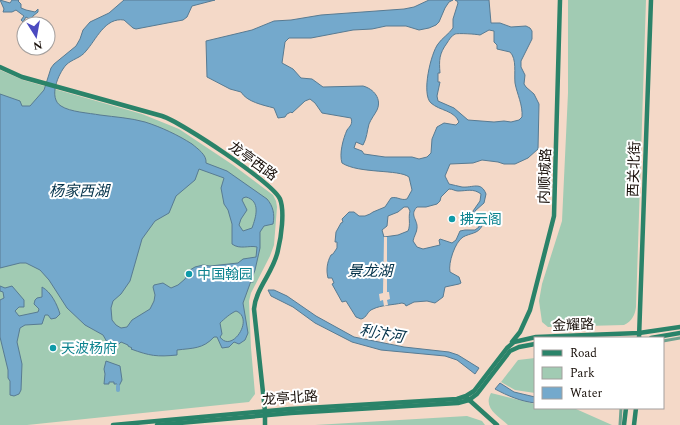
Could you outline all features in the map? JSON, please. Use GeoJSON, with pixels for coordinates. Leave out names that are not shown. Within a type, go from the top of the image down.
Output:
{"type":"FeatureCollection","features":[{"type":"Feature","properties":{"kind":"street","name":"内顺城路"},"geometry":{"type":"LineString","coordinates":[[510,345],[520,332],[530,310],[554,216],[560,0]]}},
{"type":"Feature","properties":{"kind":"street","name":"西关北街"},"geometry":{"type":"LineString","coordinates":[[639,336],[651,0]]}},
{"type":"Feature","properties":{"kind":"street","name":"龙亭西路"},"geometry":{"type":"LineString","coordinates":[[0,67],[22,77],[162,116],[174,121],[268,185],[278,196],[281,202],[282,212],[279,249],[274,263],[257,296],[254,309],[265,425]]}},
{"type":"Feature","properties":{"kind":"street","name":"金耀路"},"geometry":{"type":"LineString","coordinates":[[536,337],[639,336],[680,327]]}},
{"type":"Feature","properties":{"kind":"street"},"geometry":{"type":"LineString","coordinates":[[658,337],[680,333]]}},
{"type":"Feature","properties":{"kind":"street","name":"金耀路"},"geometry":{"type":"LineString","coordinates":[[510,345],[523,339],[534,337]]}},
{"type":"Feature","properties":{"kind":"street"},"geometry":{"type":"LineString","coordinates":[[664,341],[680,338]]}},
{"type":"Feature","properties":{"kind":"street","name":"金耀路"},"geometry":{"type":"LineString","coordinates":[[467,397],[477,394],[508,353],[519,347],[534,344]]}},
{"type":"Feature","properties":{"kind":"street"},"geometry":{"type":"LineString","coordinates":[[497,425],[467,397],[474,391],[510,345]]}},
{"type":"Feature","properties":{"kind":"street","name":"龙亭北路"},"geometry":{"type":"LineString","coordinates":[[114,425],[265,413],[453,403],[467,397]]}},
{"type":"Feature","properties":{"kind":"street"},"geometry":{"type":"LineString","coordinates":[[620,425],[622,409]]}},
{"type":"Feature","properties":{"kind":"street"},"geometry":{"type":"LineString","coordinates":[[624,425],[626,409]]}},
{"type":"Feature","properties":{"kind":"street"},"geometry":{"type":"LineString","coordinates":[[634,425],[636,409]]}},
{"type":"Feature","properties":{"kind":"street","name":"龙亭北路"},"geometry":{"type":"LineString","coordinates":[[157,425],[265,413]]}},
{"type":"Feature","properties":{"kind":"green space"},"geometry":{"type":"Polygon","coordinates":[[[568,0],[646,0],[636,307],[633,318],[624,325],[548,327],[542,322],[539,301],[542,284],[562,221],[568,93],[568,0]]]}},
{"type":"Feature","properties":{"kind":"green space"},"geometry":{"type":"Polygon","coordinates":[[[0,70],[23,80],[142,114],[179,129],[233,165],[273,195],[277,207],[274,245],[251,293],[249,301],[255,394],[249,402],[27,425],[0,425],[0,70]]]}},
{"type":"Feature","properties":{"kind":"green space"},"geometry":{"type":"Polygon","coordinates":[[[534,358],[534,393],[515,390],[501,382],[518,360],[534,358]]]}},
{"type":"Feature","properties":{"kind":"green space"},"geometry":{"type":"Polygon","coordinates":[[[491,393],[534,404],[534,409],[576,409],[612,425],[508,425],[492,411],[489,398],[491,393]]]}},
{"type":"Feature","properties":{"kind":"green space"},"geometry":{"type":"Polygon","coordinates":[[[467,416],[482,421],[485,425],[315,425],[467,416]]]}},
{"type":"Feature","properties":{"kind":"water"},"geometry":{"type":"Polygon","coordinates":[[[0,0],[10,3],[12,0],[19,0],[18,1],[21,4],[21,8],[35,12],[38,9],[38,12],[33,16],[24,16],[16,10],[12,12],[3,12],[4,9],[0,0]]]}},
{"type":"Feature","properties":{"kind":"water","name":"杨家西湖"},"geometry":{"type":"Polygon","coordinates":[[[124,0],[215,0],[192,6],[187,17],[183,20],[136,29],[124,20],[111,22],[102,30],[84,53],[71,61],[63,69],[57,80],[55,97],[61,106],[69,110],[145,122],[175,134],[199,150],[204,155],[206,163],[227,171],[267,199],[274,214],[273,224],[264,226],[260,232],[260,248],[255,270],[243,303],[248,333],[245,340],[239,344],[234,342],[229,347],[222,348],[217,337],[214,337],[202,346],[177,350],[177,355],[159,356],[149,355],[131,349],[132,348],[128,345],[121,342],[119,344],[107,342],[103,335],[85,325],[67,308],[49,280],[40,270],[26,263],[0,268],[0,94],[20,101],[22,106],[30,106],[44,90],[51,68],[54,64],[76,46],[83,30],[90,22],[109,13],[124,0]],[[199,169],[195,180],[176,196],[169,213],[155,221],[142,239],[130,281],[121,294],[113,301],[111,308],[112,320],[121,328],[127,327],[132,320],[150,309],[155,295],[154,285],[163,283],[171,288],[178,285],[185,279],[190,270],[195,267],[203,265],[210,266],[238,263],[243,259],[256,257],[257,247],[238,247],[232,244],[232,224],[228,210],[224,204],[221,188],[224,178],[199,169]],[[246,197],[242,200],[247,210],[239,225],[243,231],[252,228],[256,214],[256,206],[254,202],[246,197]],[[236,311],[220,323],[222,334],[220,337],[225,341],[230,341],[240,333],[243,320],[241,315],[236,311]]]}},
{"type":"Feature","properties":{"kind":"water","name":"景龙湖"},"geometry":{"type":"Polygon","coordinates":[[[429,0],[453,0],[449,2],[445,8],[439,22],[429,28],[419,30],[406,26],[386,26],[372,29],[353,30],[311,38],[289,38],[285,42],[282,63],[293,69],[301,78],[312,79],[323,87],[363,86],[374,92],[378,98],[377,110],[369,124],[363,145],[356,142],[354,148],[362,151],[364,154],[385,157],[412,157],[419,159],[427,157],[431,153],[432,139],[437,127],[444,123],[456,125],[459,122],[454,115],[435,106],[428,98],[428,74],[435,49],[453,28],[453,19],[458,3],[455,0],[489,0],[491,23],[500,23],[511,27],[526,26],[532,31],[532,39],[521,61],[521,67],[525,75],[524,84],[534,94],[539,104],[538,149],[528,158],[515,164],[504,164],[482,160],[473,163],[450,164],[445,176],[449,184],[462,187],[479,186],[486,194],[484,203],[475,211],[482,226],[476,232],[463,237],[457,243],[451,258],[450,272],[459,277],[461,283],[445,287],[443,297],[435,303],[427,301],[414,302],[406,306],[402,303],[380,307],[369,311],[365,317],[361,319],[356,317],[346,301],[342,302],[332,284],[334,283],[332,278],[328,278],[327,269],[329,260],[337,248],[337,242],[335,242],[336,232],[343,222],[342,219],[349,212],[354,212],[359,216],[365,216],[385,207],[391,198],[407,199],[412,190],[409,177],[397,173],[358,169],[342,163],[342,146],[352,120],[351,118],[322,113],[310,99],[305,101],[292,113],[287,114],[285,117],[278,118],[274,108],[251,101],[241,92],[230,89],[207,77],[206,41],[252,30],[274,21],[321,15],[414,7],[429,0]],[[489,30],[480,35],[455,34],[449,39],[442,50],[440,57],[440,73],[438,73],[438,82],[440,82],[437,96],[438,101],[454,108],[468,120],[511,122],[519,120],[522,117],[522,113],[515,83],[514,58],[510,52],[497,49],[497,45],[494,42],[494,31],[489,30]],[[449,189],[441,197],[437,204],[426,207],[417,207],[415,210],[414,215],[417,231],[413,241],[417,247],[423,249],[440,245],[440,239],[452,243],[456,240],[460,231],[475,230],[479,227],[479,223],[473,211],[480,201],[481,194],[473,190],[458,191],[449,189]],[[404,207],[398,212],[388,216],[387,226],[382,230],[384,237],[398,235],[408,231],[410,211],[408,207],[404,207]]]}},
{"type":"Feature","properties":{"kind":"water"},"geometry":{"type":"Polygon","coordinates":[[[0,286],[5,288],[12,286],[24,300],[24,307],[19,307],[15,311],[19,316],[38,312],[39,309],[34,304],[37,298],[42,297],[42,287],[53,299],[60,314],[56,318],[51,319],[48,315],[45,315],[42,324],[25,325],[20,328],[17,342],[22,364],[21,390],[19,394],[14,396],[10,395],[10,381],[8,378],[8,370],[0,337],[0,300],[4,298],[3,292],[0,291],[0,286]]]}},
{"type":"Feature","properties":{"kind":"water"},"geometry":{"type":"Polygon","coordinates":[[[268,290],[274,290],[287,296],[316,316],[354,337],[404,347],[449,352],[458,355],[479,368],[475,374],[457,360],[445,356],[381,350],[352,342],[315,323],[293,307],[271,296],[268,290]]]}},
{"type":"Feature","properties":{"kind":"water"},"geometry":{"type":"Polygon","coordinates":[[[106,361],[120,366],[122,380],[119,386],[114,384],[114,382],[104,384],[104,369],[106,361]]]}},
{"type":"Feature","properties":{"kind":"water"},"geometry":{"type":"Polygon","coordinates":[[[500,383],[514,392],[534,397],[534,403],[514,398],[495,389],[500,383]]]}},
{"type":"Feature","properties":{"kind":"pier"},"geometry":{"type":"Polygon","coordinates":[[[384,237],[387,237],[387,292],[389,292],[390,299],[387,300],[388,305],[384,306],[383,300],[380,301],[379,294],[383,293],[384,237]]]}},
{"type":"Feature","properties":{"kind":"place","name":"拂云阁"},"geometry":{"type":"Point","coordinates":[452,219]}},
{"type":"Feature","properties":{"kind":"place","name":"中国翰园"},"geometry":{"type":"Point","coordinates":[189,274]}},
{"type":"Feature","properties":{"kind":"place","name":"天波杨府"},"geometry":{"type":"Point","coordinates":[53,348]}},
{"type":"Feature","properties":{"kind":"water label","name":"利汴河"},"geometry":{"type":"Point","coordinates":[382,334]}}]}
